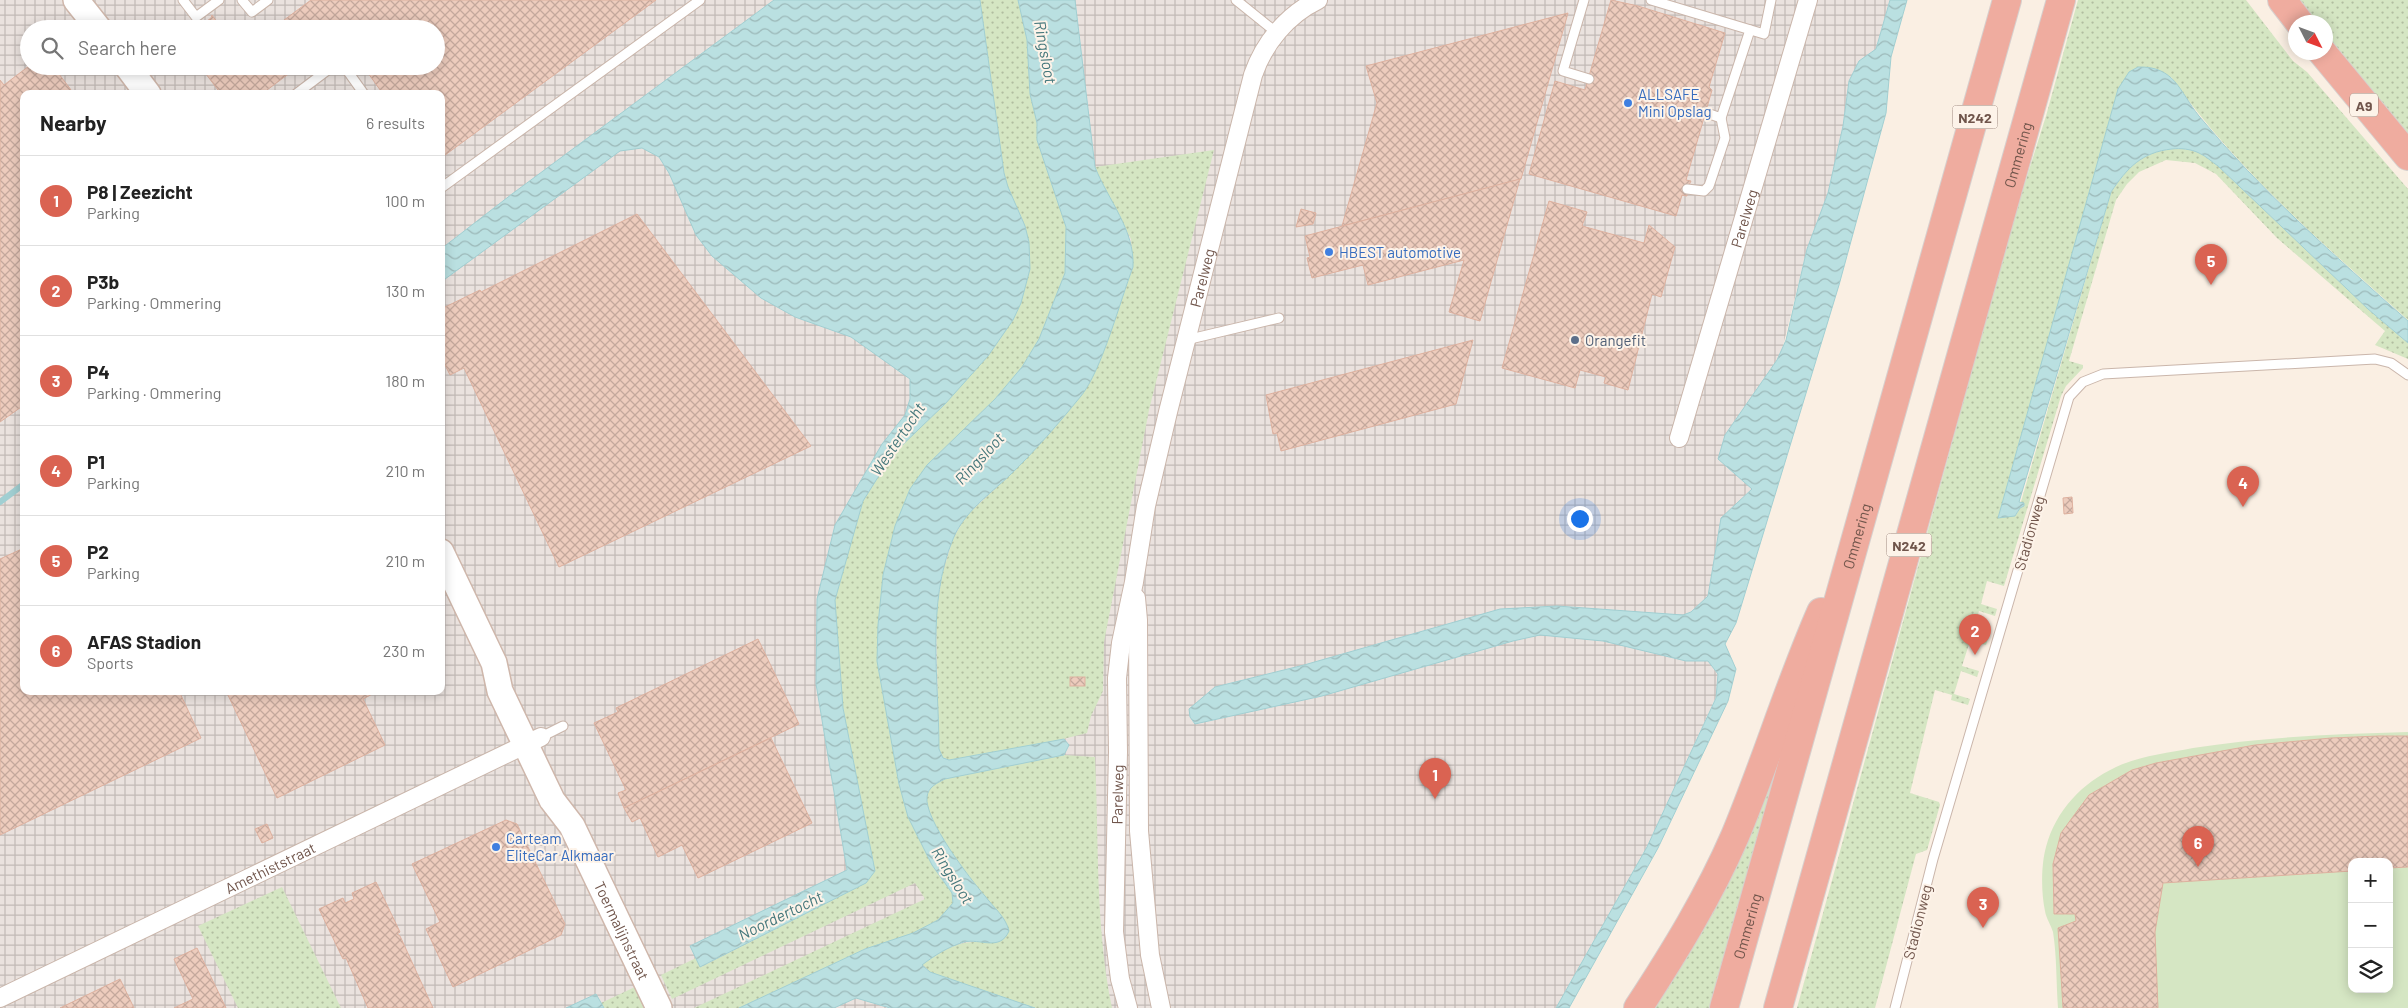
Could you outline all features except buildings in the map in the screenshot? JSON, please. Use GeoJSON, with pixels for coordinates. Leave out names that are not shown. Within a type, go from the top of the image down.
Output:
{"type":"FeatureCollection","features":[{"type":"Feature","properties":{"kind":"highway","name":"Ommering"},"geometry":{"type":"LineString","coordinates":[[1724,1008],[2007,0]]}},
{"type":"Feature","properties":{"kind":"highway","name":"Ommering"},"geometry":{"type":"LineString","coordinates":[[1778,1008],[2061,0]]}},
{"type":"Feature","properties":{"kind":"highway"},"geometry":{"type":"LineString","coordinates":[[2282,0],[2294,15]]}},
{"type":"Feature","properties":{"kind":"highway","name":"A9"},"geometry":{"type":"LineString","coordinates":[[2329,60],[2408,156]]}},
{"type":"Feature","properties":{"kind":"highway","name":"N242"},"geometry":{"type":"LineString","coordinates":[[1638,1008],[1691,922],[1734,838],[1760,774],[1802,655],[1860,521]]}},
{"type":"Feature","properties":{"kind":"street","name":"Parelweg"},"geometry":{"type":"LineString","coordinates":[[1128,1008],[1120,979],[1114,932],[1118,752],[1117,678],[1121,643],[1134,582],[1146,506],[1253,75],[1264,51],[1277,33],[1298,12],[1318,0]]}},
{"type":"Feature","properties":{"kind":"street","name":"Parelweg"},"geometry":{"type":"LineString","coordinates":[[1679,438],[1808,0]]}},
{"type":"Feature","properties":{"kind":"street"},"geometry":{"type":"LineString","coordinates":[[79,2],[93,20]]}},
{"type":"Feature","properties":{"kind":"street"},"geometry":{"type":"LineString","coordinates":[[134,75],[145,90]]}},
{"type":"Feature","properties":{"kind":"street","name":"Toermalijnstraat"},"geometry":{"type":"LineString","coordinates":[[445,560],[494,662],[515,685],[533,740],[567,791],[572,826],[659,1008]]}},
{"type":"Feature","properties":{"kind":"street","name":"Parelweg"},"geometry":{"type":"LineString","coordinates":[[1134,582],[1138,620],[1139,832],[1150,955],[1161,1008]]}},
{"type":"Feature","properties":{"kind":"street","name":"Amethiststraat"},"geometry":{"type":"LineString","coordinates":[[0,998],[533,740]]}},
{"type":"Feature","properties":{"kind":"lane"},"geometry":{"type":"LineString","coordinates":[[183,0],[196,17],[219,0]]}},
{"type":"Feature","properties":{"kind":"lane"},"geometry":{"type":"LineString","coordinates":[[242,0],[252,12],[268,0]]}},
{"type":"Feature","properties":{"kind":"lane"},"geometry":{"type":"LineString","coordinates":[[445,185],[700,0]]}},
{"type":"Feature","properties":{"kind":"lane"},"geometry":{"type":"LineString","coordinates":[[1236,0],[1277,33]]}},
{"type":"Feature","properties":{"kind":"lane"},"geometry":{"type":"LineString","coordinates":[[1584,0],[1563,72],[1588,79]]}},
{"type":"Feature","properties":{"kind":"lane"},"geometry":{"type":"LineString","coordinates":[[1651,0],[1764,34],[1771,0]]}},
{"type":"Feature","properties":{"kind":"lane"},"geometry":{"type":"LineString","coordinates":[[1687,188],[1704,191],[1710,186],[1725,138],[1721,118],[1750,30]]}},
{"type":"Feature","properties":{"kind":"lane"},"geometry":{"type":"LineString","coordinates":[[301,90],[321,75]]}},
{"type":"Feature","properties":{"kind":"lane"},"geometry":{"type":"LineString","coordinates":[[350,75],[361,90]]}},
{"type":"Feature","properties":{"kind":"lane"},"geometry":{"type":"LineString","coordinates":[[1704,112],[1721,118]]}},
{"type":"Feature","properties":{"kind":"lane"},"geometry":{"type":"LineString","coordinates":[[1186,340],[1279,318]]}},
{"type":"Feature","properties":{"kind":"lane","name":"Stadionweg"},"geometry":{"type":"LineString","coordinates":[[1895,1008],[1933,859],[2069,398],[2083,382],[2103,374],[2375,359],[2391,363],[2408,375]]}},
{"type":"Feature","properties":{"kind":"lane"},"geometry":{"type":"LineString","coordinates":[[533,740],[563,726]]}},
{"type":"Feature","properties":{"kind":"shaded area"},"geometry":{"type":"Polygon","coordinates":[[[0,0],[1890,0],[1876,49],[1849,81],[1843,126],[1828,193],[1807,249],[1781,354],[1725,435],[1752,489],[1721,518],[1708,596],[1718,674],[1716,697],[1647,847],[1556,1008],[0,1008],[0,0]]]}},
{"type":"Feature","properties":{"kind":"green space"},"geometry":{"type":"Polygon","coordinates":[[[980,0],[1018,0],[1027,40],[1030,94],[1037,123],[1037,140],[1066,227],[1065,273],[1039,339],[1022,367],[995,399],[927,465],[921,843],[932,865],[952,893],[953,903],[938,920],[913,933],[865,949],[739,1008],[694,1008],[925,899],[915,883],[672,999],[661,975],[696,958],[701,967],[866,883],[875,871],[843,708],[835,600],[863,501],[892,455],[945,404],[988,356],[1013,320],[1030,269],[1030,254],[1025,226],[1004,173],[980,0]]]}},
{"type":"Feature","properties":{"kind":"green space"},"geometry":{"type":"Polygon","coordinates":[[[2078,0],[2246,0],[2288,55],[2288,60],[2292,60],[2307,72],[2408,189],[2408,320],[2282,205],[2224,144],[2171,77],[2113,112],[2002,516],[2015,516],[2018,512],[2111,192],[2129,169],[2152,154],[2172,149],[2189,150],[2202,154],[2218,166],[2368,309],[2408,343],[2408,359],[2375,345],[2385,331],[2277,238],[2216,174],[2195,163],[2166,160],[2139,172],[2127,184],[2116,200],[2069,361],[2083,365],[2083,368],[2066,386],[2061,396],[2004,586],[1987,581],[1981,604],[1997,609],[1995,616],[1979,611],[1972,634],[1988,639],[1986,645],[1970,641],[1962,666],[1979,671],[1977,677],[1961,671],[1954,694],[1970,699],[1968,705],[1951,700],[1952,695],[1935,690],[1910,793],[1939,802],[1940,805],[1927,850],[1916,854],[1875,1008],[1797,1008],[2012,224],[2046,116],[2078,0]]]}},
{"type":"Feature","properties":{"kind":"green space"},"geometry":{"type":"Polygon","coordinates":[[[2299,0],[2408,0],[2408,140],[2333,48],[2333,15],[2310,15],[2299,0]]]}},
{"type":"Feature","properties":{"kind":"green space"},"geometry":{"type":"Polygon","coordinates":[[[1214,150],[1149,410],[1104,642],[1103,691],[1091,716],[1087,733],[1043,744],[949,760],[943,758],[939,749],[936,615],[942,575],[953,539],[966,516],[1010,475],[1082,395],[1099,361],[1133,267],[1131,239],[1103,187],[1095,167],[1214,150]]]}},
{"type":"Feature","properties":{"kind":"green space"},"geometry":{"type":"Polygon","coordinates":[[[2408,732],[2408,1008],[2058,1008],[2053,932],[2046,914],[2043,896],[2043,862],[2050,834],[2056,821],[2072,799],[2092,781],[2116,767],[2144,757],[2246,741],[2408,732]]]}},
{"type":"Feature","properties":{"kind":"green space"},"geometry":{"type":"Polygon","coordinates":[[[1784,749],[1710,1008],[1648,1008],[1765,783],[1784,749]]]}},
{"type":"Feature","properties":{"kind":"green space"},"geometry":{"type":"Polygon","coordinates":[[[1064,755],[1095,757],[1100,914],[1112,1008],[1035,1008],[930,972],[922,964],[962,943],[977,942],[1005,920],[957,861],[945,842],[928,809],[927,797],[929,791],[933,786],[945,779],[1064,755]]]}},
{"type":"Feature","properties":{"kind":"green space"},"geometry":{"type":"Polygon","coordinates":[[[282,887],[341,1008],[238,1008],[198,926],[282,887]]]}},
{"type":"Feature","properties":{"kind":"green space"},"geometry":{"type":"Polygon","coordinates":[[[635,987],[644,1008],[604,1008],[601,1003],[635,987]]]}},
{"type":"Feature","properties":{"kind":"water"},"geometry":{"type":"Polygon","coordinates":[[[774,0],[980,0],[1004,173],[1025,226],[1029,242],[1030,269],[1021,303],[1013,320],[988,356],[945,404],[892,455],[863,501],[835,600],[843,708],[875,871],[866,883],[700,967],[690,946],[847,870],[816,684],[817,599],[835,525],[882,444],[905,415],[910,399],[910,379],[851,337],[795,317],[761,298],[712,256],[696,235],[669,173],[659,157],[642,148],[620,151],[445,279],[445,246],[774,0]]]}},
{"type":"Feature","properties":{"kind":"water","name":"Ringsloot"},"geometry":{"type":"Polygon","coordinates":[[[1018,0],[1075,0],[1095,167],[1120,215],[1130,240],[1133,267],[1103,353],[1089,384],[1038,447],[970,512],[953,539],[945,564],[939,590],[936,642],[939,749],[943,758],[949,760],[1064,739],[1069,745],[1064,755],[945,779],[933,786],[929,791],[927,797],[928,807],[940,834],[969,876],[1002,917],[1009,931],[1005,937],[995,943],[970,941],[958,944],[922,965],[930,972],[1035,1008],[890,1008],[856,998],[834,1008],[739,1008],[865,949],[913,933],[938,920],[953,903],[952,893],[932,865],[908,817],[899,784],[877,661],[878,625],[883,575],[895,526],[910,489],[927,465],[995,399],[1022,367],[1039,339],[1065,273],[1066,227],[1037,140],[1037,123],[1030,94],[1027,40],[1018,0]]]}},
{"type":"Feature","properties":{"kind":"water"},"geometry":{"type":"Polygon","coordinates":[[[1890,0],[1907,0],[1891,57],[1886,113],[1839,285],[1736,623],[1725,644],[1736,669],[1728,701],[1658,848],[1569,1008],[1556,1008],[1647,847],[1716,698],[1718,674],[1708,661],[1686,661],[1603,641],[1540,635],[1322,696],[1195,724],[1190,717],[1189,709],[1215,687],[1304,665],[1500,609],[1557,606],[1683,615],[1691,612],[1708,596],[1721,518],[1752,489],[1718,459],[1725,435],[1777,360],[1786,340],[1807,249],[1828,193],[1843,126],[1849,81],[1859,61],[1876,49],[1890,0]]]}},
{"type":"Feature","properties":{"kind":"water"},"geometry":{"type":"Polygon","coordinates":[[[2138,67],[2160,71],[2168,75],[2175,82],[2199,116],[2273,197],[2408,321],[2408,343],[2368,309],[2209,159],[2202,154],[2182,149],[2172,149],[2152,154],[2129,169],[2111,192],[2019,502],[2024,503],[2024,506],[2020,508],[2015,516],[1998,518],[2118,89],[2129,72],[2138,67]]]}},
{"type":"Feature","properties":{"kind":"water"},"geometry":{"type":"Polygon","coordinates":[[[596,994],[604,1008],[566,1008],[596,994]]]}},
{"type":"Feature","properties":{"kind":"waterway"},"geometry":{"type":"LineString","coordinates":[[0,502],[20,487]]}},
{"type":"Feature","properties":{"kind":"place","name":"ALLSAFE Mini Opslag"},"geometry":{"type":"Point","coordinates":[1628,103]}},
{"type":"Feature","properties":{"kind":"place","name":"HBEST automotive"},"geometry":{"type":"Point","coordinates":[1329,252]}},
{"type":"Feature","properties":{"kind":"place","name":"P2"},"geometry":{"type":"Point","coordinates":[2211,285]}},
{"type":"Feature","properties":{"kind":"place","name":"Orangefit"},"geometry":{"type":"Point","coordinates":[1575,340]}},
{"type":"Feature","properties":{"kind":"place","name":"P1"},"geometry":{"type":"Point","coordinates":[2243,507]}},
{"type":"Feature","properties":{"kind":"place","name":"P3b"},"geometry":{"type":"Point","coordinates":[1975,655]}},
{"type":"Feature","properties":{"kind":"place","name":"P8 | Zeezicht"},"geometry":{"type":"Point","coordinates":[1435,799]}},
{"type":"Feature","properties":{"kind":"place","name":"Carteam EliteCar Alkmaar"},"geometry":{"type":"Point","coordinates":[496,847]}},
{"type":"Feature","properties":{"kind":"place","name":"AFAS Stadion"},"geometry":{"type":"Point","coordinates":[2198,867]}},
{"type":"Feature","properties":{"kind":"place","name":"P4"},"geometry":{"type":"Point","coordinates":[1983,928]}},
{"type":"Feature","properties":{"kind":"water label","name":"Westertocht"},"geometry":{"type":"Point","coordinates":[897,439]}},
{"type":"Feature","properties":{"kind":"water label","name":"Noordertocht"},"geometry":{"type":"Point","coordinates":[780,915]}}]}
